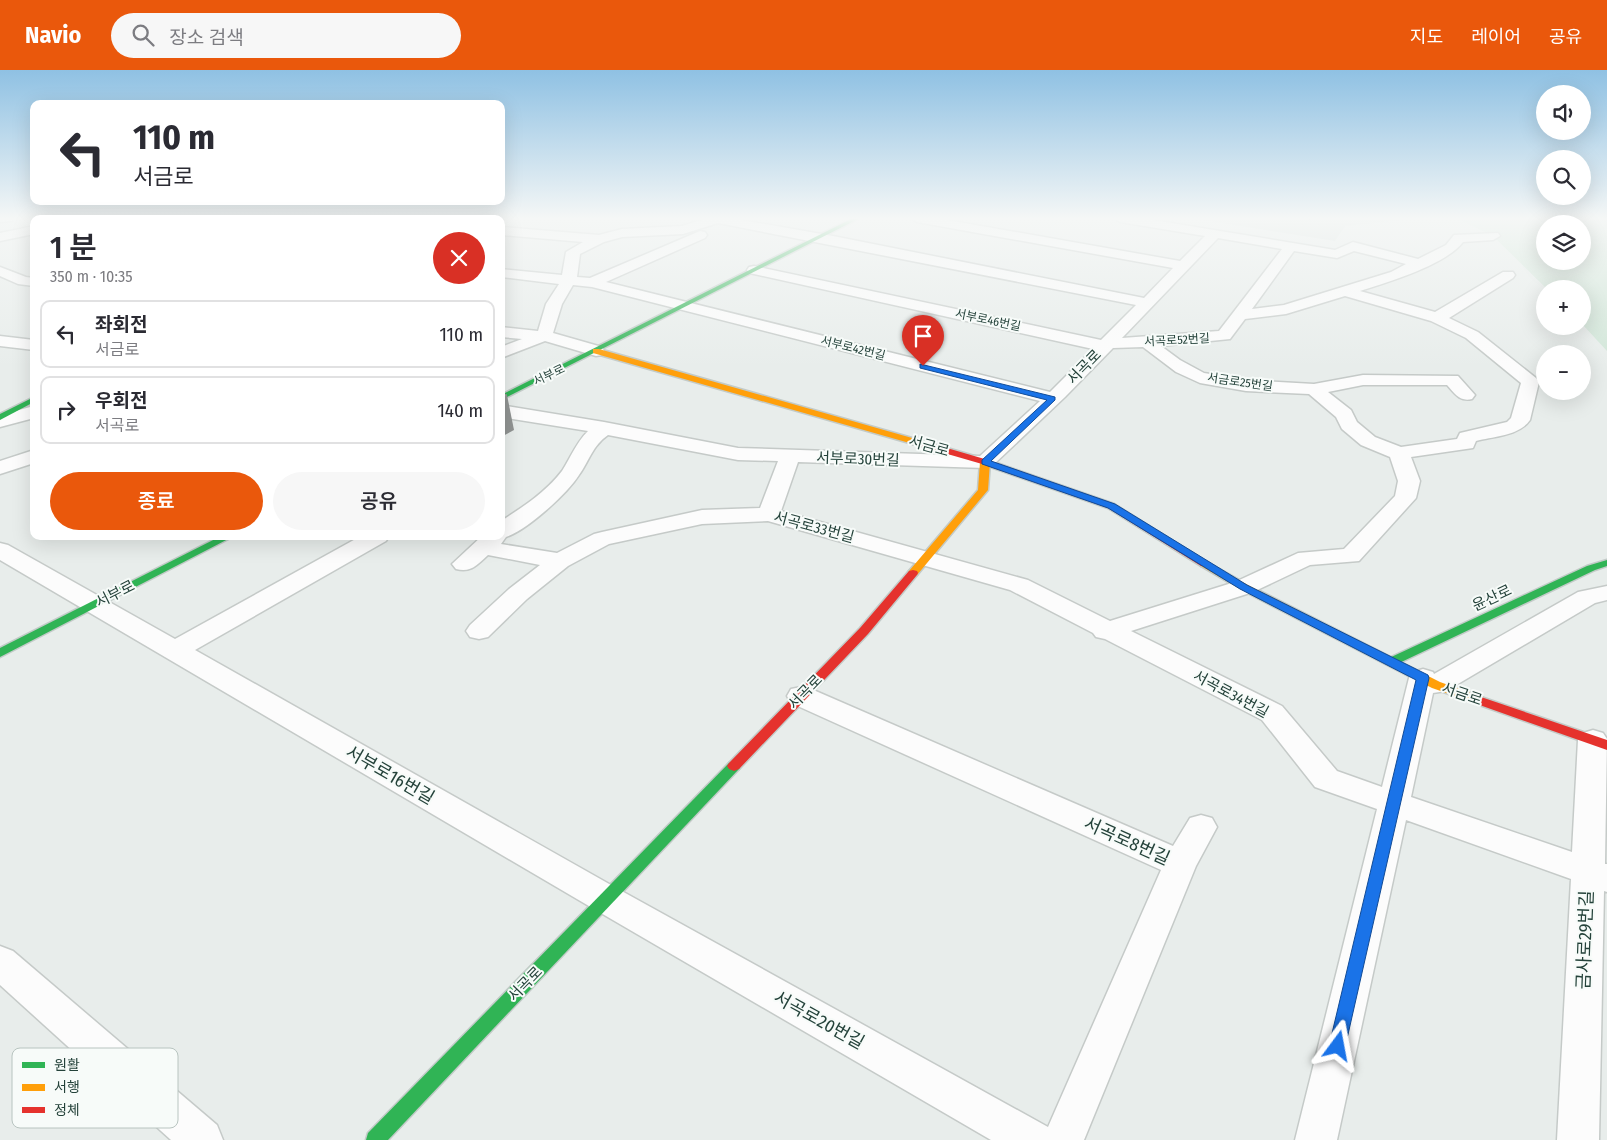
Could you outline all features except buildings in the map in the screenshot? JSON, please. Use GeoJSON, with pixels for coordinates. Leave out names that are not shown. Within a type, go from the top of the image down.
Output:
{"type":"FeatureCollection","features":[{"type":"Feature","properties":{"kind":"street"},"geometry":{"type":"LineString","coordinates":[[505,351],[544,336],[552,318],[554,304],[569,279],[571,268]]}},
{"type":"Feature","properties":{"kind":"street"},"geometry":{"type":"LineString","coordinates":[[592,283],[626,268]]}},
{"type":"Feature","properties":{"kind":"street","name":"서부로"},"geometry":{"type":"LineString","coordinates":[[505,396],[758,268]]}},
{"type":"Feature","properties":{"kind":"street"},"geometry":{"type":"LineString","coordinates":[[969,268],[1147,303]]}},
{"type":"Feature","properties":{"kind":"street","name":"서곡로"},"geometry":{"type":"LineString","coordinates":[[375,1140],[864,631],[983,490],[985,462],[1182,268]]}},
{"type":"Feature","properties":{"kind":"street","name":"서곡로52번길"},"geometry":{"type":"LineString","coordinates":[[1106,344],[1224,336],[1275,268]]}},
{"type":"Feature","properties":{"kind":"street"},"geometry":{"type":"LineString","coordinates":[[1240,315],[1286,308],[1396,275],[1412,268]]}},
{"type":"Feature","properties":{"kind":"street","name":"서부로46번길"},"geometry":{"type":"LineString","coordinates":[[754,270],[1106,344]]}},
{"type":"Feature","properties":{"kind":"street"},"geometry":{"type":"LineString","coordinates":[[1,273],[28,277]]}},
{"type":"Feature","properties":{"kind":"street"},"geometry":{"type":"LineString","coordinates":[[505,273],[592,283],[683,306]]}},
{"type":"Feature","properties":{"kind":"street"},"geometry":{"type":"LineString","coordinates":[[1438,318],[1508,274]]}},
{"type":"Feature","properties":{"kind":"street"},"geometry":{"type":"LineString","coordinates":[[8,288],[28,277]]}},
{"type":"Feature","properties":{"kind":"street"},"geometry":{"type":"LineString","coordinates":[[1314,389],[1344,414],[1349,425],[1368,441],[1399,454],[1466,444],[1467,437],[1514,426],[1520,420],[1530,382],[1472,335],[1438,318],[1345,291]]}},
{"type":"Feature","properties":{"kind":"street","name":"서부로42번길"},"geometry":{"type":"LineString","coordinates":[[683,306],[1052,398]]}},
{"type":"Feature","properties":{"kind":"street","name":"서부로"},"geometry":{"type":"LineString","coordinates":[[505,332],[544,336],[596,351]]}},
{"type":"Feature","properties":{"kind":"street"},"geometry":{"type":"LineString","coordinates":[[0,341],[30,345]]}},
{"type":"Feature","properties":{"kind":"street","name":"서금로25번길"},"geometry":{"type":"LineString","coordinates":[[1147,342],[1174,364],[1205,379],[1249,386],[1314,389],[1363,380],[1452,380],[1466,395]]}},
{"type":"Feature","properties":{"kind":"street","name":"서금로"},"geometry":{"type":"LineString","coordinates":[[596,351],[985,462],[1111,506],[1244,587],[1429,681],[1600,743]]}},
{"type":"Feature","properties":{"kind":"street"},"geometry":{"type":"LineString","coordinates":[[0,419],[30,401]]}},
{"type":"Feature","properties":{"kind":"street","name":"서부로30번길"},"geometry":{"type":"LineString","coordinates":[[505,412],[604,428],[738,454],[985,462]]}},
{"type":"Feature","properties":{"kind":"street"},"geometry":{"type":"LineString","coordinates":[[0,419],[30,413]]}},
{"type":"Feature","properties":{"kind":"street"},"geometry":{"type":"LineString","coordinates":[[505,530],[566,480],[580,452],[593,435],[604,428]]}},
{"type":"Feature","properties":{"kind":"street"},"geometry":{"type":"LineString","coordinates":[[1105,631],[1244,587],[1306,558],[1351,556],[1405,498],[1409,481],[1399,454]]}},
{"type":"Feature","properties":{"kind":"street"},"geometry":{"type":"LineString","coordinates":[[769,514],[790,456]]}},
{"type":"Feature","properties":{"kind":"street"},"geometry":{"type":"LineString","coordinates":[[0,468],[30,457]]}},
{"type":"Feature","properties":{"kind":"street","name":"서곡로33번길"},"geometry":{"type":"LineString","coordinates":[[479,630],[518,594],[560,562],[602,539],[702,516],[769,514],[924,558]]}},
{"type":"Feature","properties":{"kind":"street","name":"서부로"},"geometry":{"type":"LineString","coordinates":[[0,653],[222,540]]}},
{"type":"Feature","properties":{"kind":"street"},"geometry":{"type":"LineString","coordinates":[[174,651],[371,540]]}},
{"type":"Feature","properties":{"kind":"street"},"geometry":{"type":"LineString","coordinates":[[464,564],[493,540]]}},
{"type":"Feature","properties":{"kind":"street"},"geometry":{"type":"LineString","coordinates":[[498,540],[515,554],[560,562]]}},
{"type":"Feature","properties":{"kind":"street","name":"서부로16번길"},"geometry":{"type":"LineString","coordinates":[[0,550],[606,899]]}},
{"type":"Feature","properties":{"kind":"street","name":"서곡로34번길"},"geometry":{"type":"LineString","coordinates":[[924,558],[1019,586],[1105,631],[1272,713],[1326,779],[1597,875]]}},
{"type":"Feature","properties":{"kind":"street","name":"윤산로"},"geometry":{"type":"LineString","coordinates":[[1391,662],[1591,568],[1607,563]]}},
{"type":"Feature","properties":{"kind":"street"},"geometry":{"type":"LineString","coordinates":[[1316,1140],[1394,804],[1429,681],[1587,597],[1607,593]]}},
{"type":"Feature","properties":{"kind":"street","name":"서곡로8번길"},"geometry":{"type":"LineString","coordinates":[[801,696],[1180,864],[1062,1140]]}},
{"type":"Feature","properties":{"kind":"street","name":"금사로29번길"},"geometry":{"type":"LineString","coordinates":[[1578,1140],[1597,875],[1600,743]]}},
{"type":"Feature","properties":{"kind":"street"},"geometry":{"type":"LineString","coordinates":[[1180,864],[1201,827]]}},
{"type":"Feature","properties":{"kind":"street","name":"서곡로20번길"},"geometry":{"type":"LineString","coordinates":[[606,899],[1032,1140]]}},
{"type":"Feature","properties":{"kind":"street"},"geometry":{"type":"LineString","coordinates":[[0,962],[98,1048]]}},
{"type":"Feature","properties":{"kind":"street"},"geometry":{"type":"LineString","coordinates":[[178,1119],[202,1140]]}},
{"type":"Feature","properties":{"kind":"green space"},"geometry":{"type":"Polygon","coordinates":[[[1526,268],[1536,268],[1536,270],[1591,270],[1591,268],[1607,268],[1607,351],[1591,334],[1591,280],[1538,280],[1526,268]]]}},
{"type":"Feature","properties":{"kind":"traffic: fast"},"geometry":{"type":"LineString","coordinates":[[505,396],[758,268]]}},
{"type":"Feature","properties":{"kind":"traffic: fast"},"geometry":{"type":"LineString","coordinates":[[0,417],[30,401]]}},
{"type":"Feature","properties":{"kind":"traffic: fast"},"geometry":{"type":"LineString","coordinates":[[0,653],[221,540]]}},
{"type":"Feature","properties":{"kind":"traffic: fast"},"geometry":{"type":"LineString","coordinates":[[1391,662],[1591,568],[1607,563]]}},
{"type":"Feature","properties":{"kind":"traffic: fast"},"geometry":{"type":"LineString","coordinates":[[375,1140],[734,766]]}},
{"type":"Feature","properties":{"kind":"traffic: slow"},"geometry":{"type":"LineString","coordinates":[[596,351],[916,442]]}},
{"type":"Feature","properties":{"kind":"traffic: slow"},"geometry":{"type":"LineString","coordinates":[[913,573],[983,490],[985,462]]}},
{"type":"Feature","properties":{"kind":"traffic: slow"},"geometry":{"type":"LineString","coordinates":[[1205,564],[1244,587],[1436,685],[1478,700]]}},
{"type":"Feature","properties":{"kind":"traffic: jam"},"geometry":{"type":"LineString","coordinates":[[916,442],[985,462],[1111,506],[1205,564]]}},
{"type":"Feature","properties":{"kind":"traffic: jam"},"geometry":{"type":"LineString","coordinates":[[734,766],[864,631],[913,573]]}},
{"type":"Feature","properties":{"kind":"traffic: jam"},"geometry":{"type":"LineString","coordinates":[[1478,700],[1607,745]]}},
{"type":"Feature","properties":{"kind":"route"},"geometry":{"type":"LineString","coordinates":[[923,366],[1052,398],[985,462],[1111,506],[1244,587],[1423,678],[1338,1046]]}}]}
